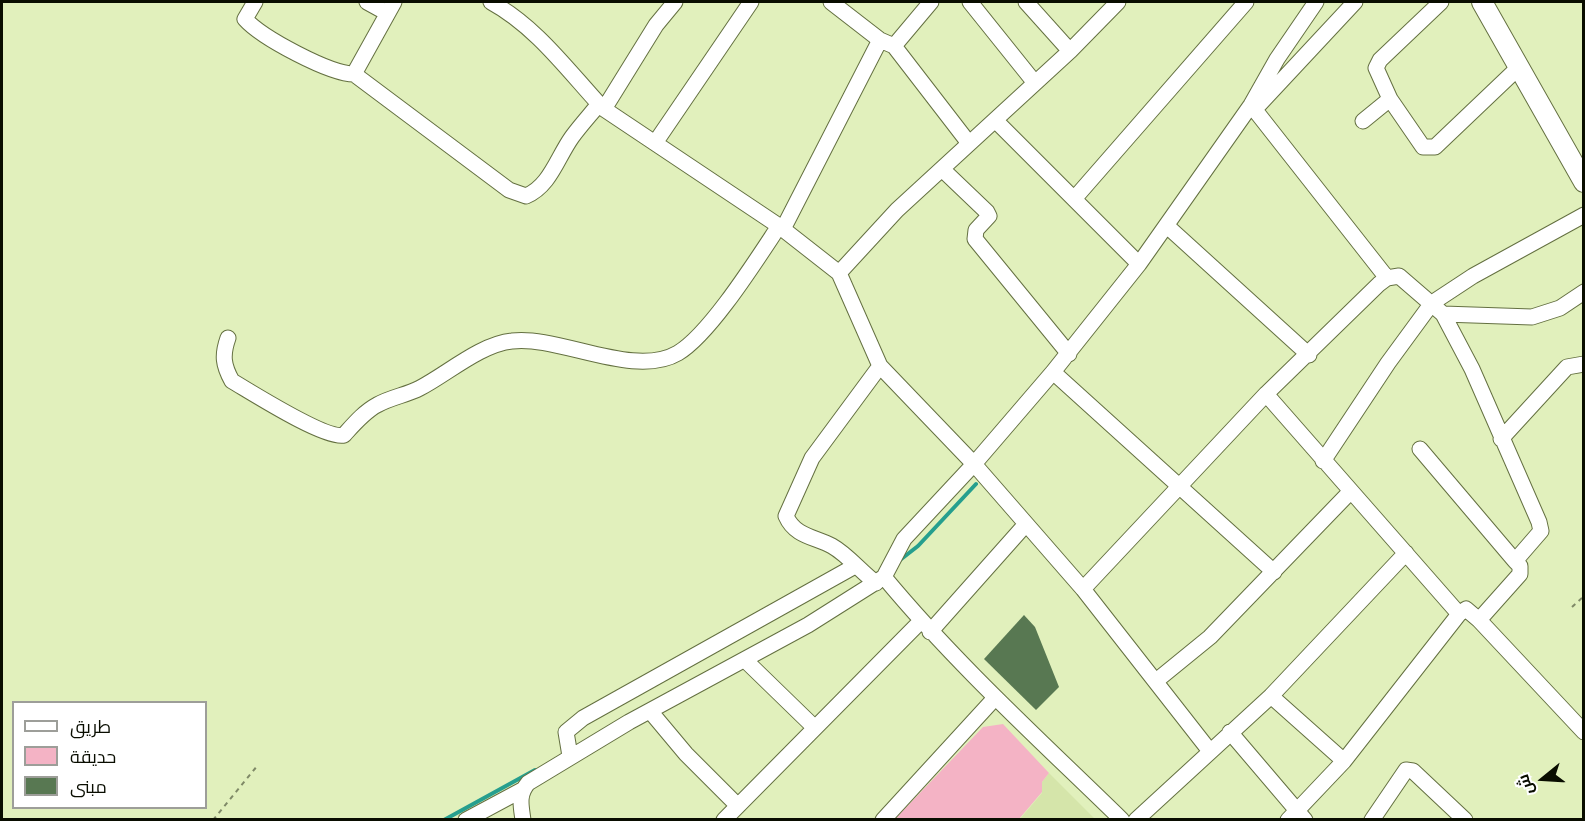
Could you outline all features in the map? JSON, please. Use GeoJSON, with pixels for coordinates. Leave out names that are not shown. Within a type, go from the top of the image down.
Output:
{"type":"FeatureCollection","features":[{"type":"Feature","properties":{"kind":"street"},"geometry":{"type":"LineString","coordinates":[[255,2],[245,19],[250,25],[291,50],[343,74],[354,74],[509,190],[526,196],[535,192],[546,181],[571,138],[601,106],[656,25],[675,2]]}},
{"type":"Feature","properties":{"kind":"street"},"geometry":{"type":"LineString","coordinates":[[354,74],[391,7],[368,2]]}},
{"type":"Feature","properties":{"kind":"street"},"geometry":{"type":"LineString","coordinates":[[491,2],[507,10],[535,34],[601,106],[781,227],[839,273],[880,366],[974,464],[1083,589],[1209,750]]}},
{"type":"Feature","properties":{"kind":"street"},"geometry":{"type":"LineString","coordinates":[[655,143],[751,2]]}},
{"type":"Feature","properties":{"kind":"street"},"geometry":{"type":"LineString","coordinates":[[831,2],[887,43],[968,142]]}},
{"type":"Feature","properties":{"kind":"street"},"geometry":{"type":"LineString","coordinates":[[228,338],[223,354],[225,369],[232,381],[337,437],[344,435],[377,405],[418,390],[453,367],[495,346],[512,341],[612,358],[652,360],[676,354],[693,341],[741,282],[781,227],[887,43],[931,2]]}},
{"type":"Feature","properties":{"kind":"street"},"geometry":{"type":"LineString","coordinates":[[970,2],[1035,83]]}},
{"type":"Feature","properties":{"kind":"street"},"geometry":{"type":"LineString","coordinates":[[1026,2],[1070,51]]}},
{"type":"Feature","properties":{"kind":"street"},"geometry":{"type":"LineString","coordinates":[[839,273],[897,210],[968,142],[1070,51],[1118,2]]}},
{"type":"Feature","properties":{"kind":"street"},"geometry":{"type":"LineString","coordinates":[[1074,199],[1246,2]]}},
{"type":"Feature","properties":{"kind":"street"},"geometry":{"type":"LineString","coordinates":[[466,819],[522,790],[528,783],[570,756],[808,625],[880,580],[903,538],[974,464],[1069,354],[1139,264],[1252,107],[1277,59],[1316,2]]}},
{"type":"Feature","properties":{"kind":"street"},"geometry":{"type":"LineString","coordinates":[[1252,107],[1355,2]]}},
{"type":"Feature","properties":{"kind":"street"},"geometry":{"type":"LineString","coordinates":[[1441,2],[1377,64],[1376,74],[1423,147],[1431,149],[1518,68]]}},
{"type":"Feature","properties":{"kind":"street"},"geometry":{"type":"LineString","coordinates":[[1482,2],[1584,182]]}},
{"type":"Feature","properties":{"kind":"street"},"geometry":{"type":"LineString","coordinates":[[1363,121],[1390,99]]}},
{"type":"Feature","properties":{"kind":"street"},"geometry":{"type":"LineString","coordinates":[[1252,107],[1387,278]]}},
{"type":"Feature","properties":{"kind":"street"},"geometry":{"type":"LineString","coordinates":[[995,120],[1139,264]]}},
{"type":"Feature","properties":{"kind":"street"},"geometry":{"type":"LineString","coordinates":[[942,169],[988,216],[976,230],[975,239],[1069,354]]}},
{"type":"Feature","properties":{"kind":"street"},"geometry":{"type":"LineString","coordinates":[[1323,461],[1388,363],[1432,303],[1473,276],[1584,215]]}},
{"type":"Feature","properties":{"kind":"street"},"geometry":{"type":"LineString","coordinates":[[1167,226],[1309,355]]}},
{"type":"Feature","properties":{"kind":"street"},"geometry":{"type":"LineString","coordinates":[[1083,589],[1178,485],[1266,394],[1387,278],[1399,276],[1443,314],[1472,369],[1539,522],[1541,531],[1515,561]]}},
{"type":"Feature","properties":{"kind":"street"},"geometry":{"type":"LineString","coordinates":[[1443,314],[1532,317],[1560,308],[1584,292]]}},
{"type":"Feature","properties":{"kind":"street"},"geometry":{"type":"LineString","coordinates":[[1501,439],[1567,367],[1584,364]]}},
{"type":"Feature","properties":{"kind":"street"},"geometry":{"type":"LineString","coordinates":[[880,366],[812,458],[786,516],[798,531],[811,539],[831,545],[855,566],[880,580],[994,699],[1122,819]]}},
{"type":"Feature","properties":{"kind":"street"},"geometry":{"type":"LineString","coordinates":[[1053,372],[1274,572]]}},
{"type":"Feature","properties":{"kind":"street"},"geometry":{"type":"LineString","coordinates":[[1266,394],[1459,614]]}},
{"type":"Feature","properties":{"kind":"street"},"geometry":{"type":"LineString","coordinates":[[1420,449],[1520,566],[1520,574],[1479,620]]}},
{"type":"Feature","properties":{"kind":"street"},"geometry":{"type":"LineString","coordinates":[[1156,681],[1210,637],[1350,492]]}},
{"type":"Feature","properties":{"kind":"street"},"geometry":{"type":"LineString","coordinates":[[650,711],[732,815],[815,728],[926,626],[1026,524]]}},
{"type":"Feature","properties":{"kind":"street"},"geometry":{"type":"LineString","coordinates":[[1136,819],[1209,750],[1271,696],[1406,553]]}},
{"type":"Feature","properties":{"kind":"street"},"geometry":{"type":"LineString","coordinates":[[570,756],[566,732],[583,718],[855,566]]}},
{"type":"Feature","properties":{"kind":"street"},"geometry":{"type":"LineString","coordinates":[[1230,732],[1297,816],[1344,761],[1459,614],[1466,609],[1584,732]]}},
{"type":"Feature","properties":{"kind":"street"},"geometry":{"type":"LineString","coordinates":[[745,660],[815,728]]}},
{"type":"Feature","properties":{"kind":"street"},"geometry":{"type":"LineString","coordinates":[[1271,696],[1344,761]]}},
{"type":"Feature","properties":{"kind":"street"},"geometry":{"type":"LineString","coordinates":[[886,819],[994,699]]}},
{"type":"Feature","properties":{"kind":"street"},"geometry":{"type":"LineString","coordinates":[[1372,819],[1406,770],[1413,771],[1466,819]]}},
{"type":"Feature","properties":{"kind":"street"},"geometry":{"type":"LineString","coordinates":[[522,790],[520,802],[523,819]]}},
{"type":"Feature","properties":{"kind":"path"},"geometry":{"type":"LineString","coordinates":[[1572,607],[1584,596]]}},
{"type":"Feature","properties":{"kind":"path"},"geometry":{"type":"LineString","coordinates":[[213,819],[258,765]]}},
{"type":"Feature","properties":{"kind":"shaded area"},"geometry":{"type":"Polygon","coordinates":[[[1049,773],[1095,819],[1019,820],[1042,793],[1042,782],[1049,773]]]}},
{"type":"Feature","properties":{"kind":"green space"},"geometry":{"type":"Polygon","coordinates":[[[1003,724],[1049,773],[1042,782],[1042,792],[1019,819],[895,819],[983,727],[1003,724]]]}},
{"type":"Feature","properties":{"kind":"building"},"geometry":{"type":"Polygon","coordinates":[[[1024,615],[1035,627],[1059,687],[1036,710],[984,659],[1024,615]]]}},
{"type":"Feature","properties":{"kind":"waterway"},"geometry":{"type":"LineString","coordinates":[[900,560],[918,546],[976,484]]}},
{"type":"Feature","properties":{"kind":"waterway"},"geometry":{"type":"LineString","coordinates":[[444,820],[535,770]]}}]}
